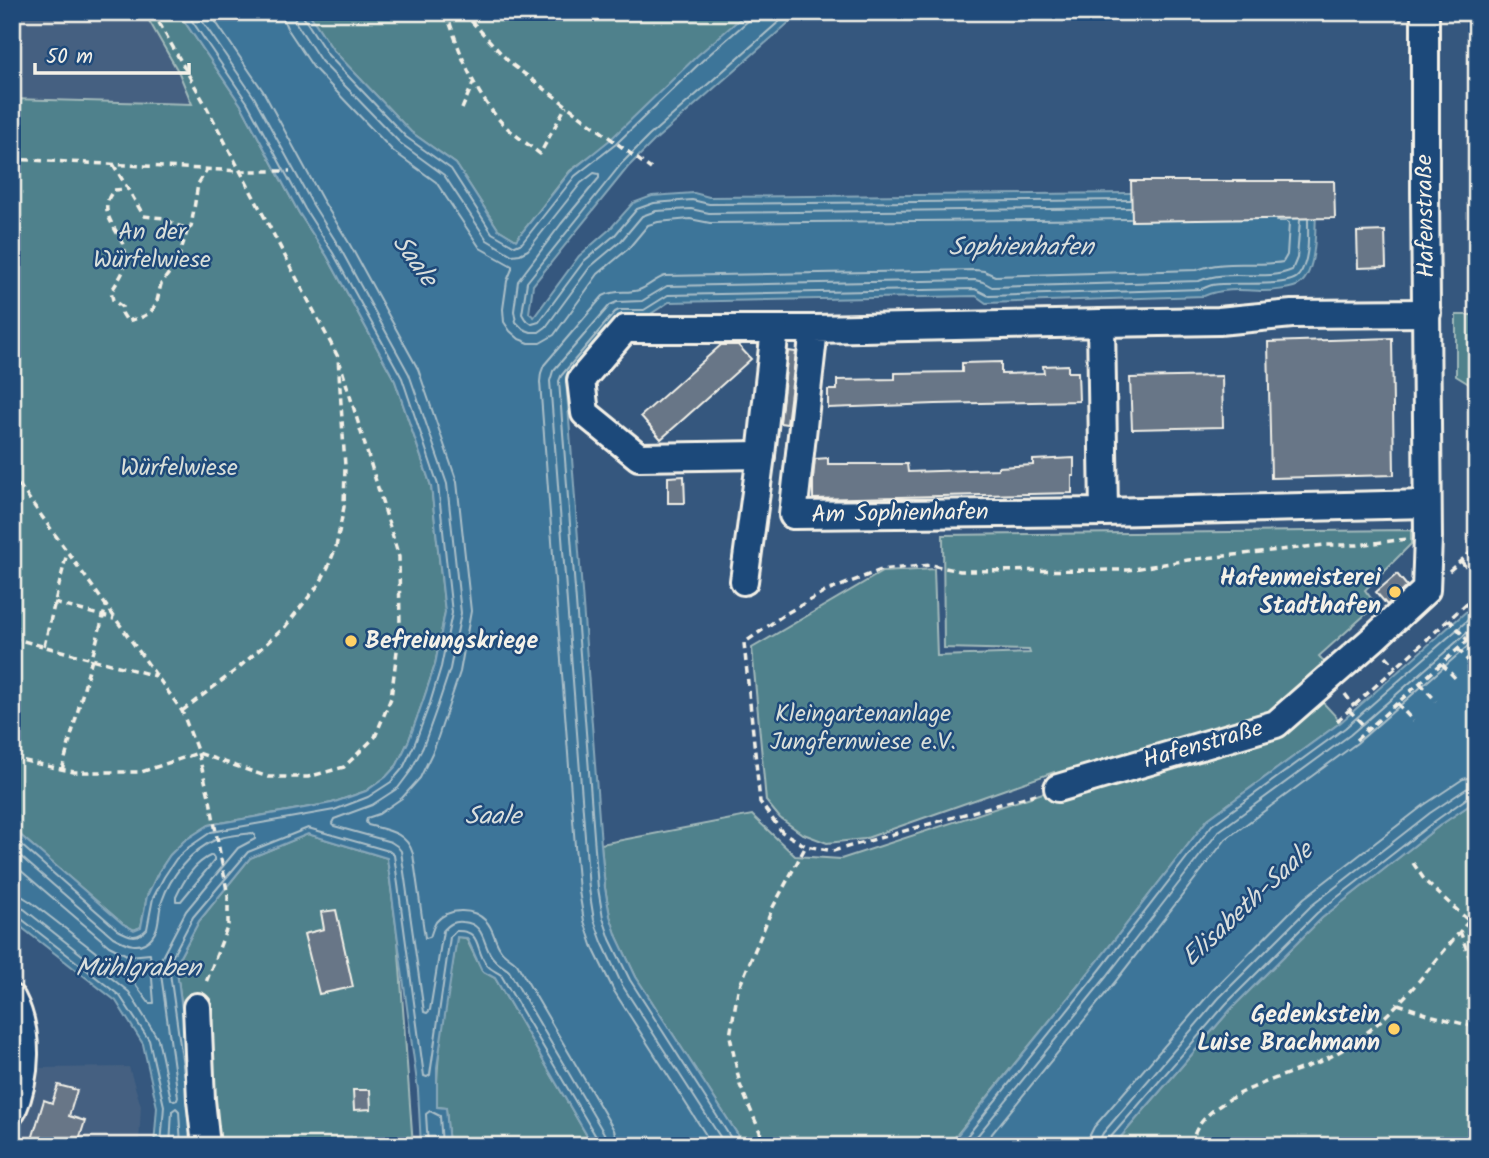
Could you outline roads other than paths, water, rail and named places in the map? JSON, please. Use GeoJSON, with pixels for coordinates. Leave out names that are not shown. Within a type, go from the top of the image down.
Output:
{"type":"FeatureCollection","features":[{"type":"Feature","properties":{"kind":"street","name":"Hafenstraße"},"geometry":{"type":"LineString","coordinates":[[1058,788],[1276,724],[1426,590],[1425,12]]}},
{"type":"Feature","properties":{"kind":"street"},"geometry":{"type":"LineString","coordinates":[[761,455],[639,457],[585,413],[581,380],[625,329],[814,329],[1219,321],[1292,314],[1427,313]]}},
{"type":"Feature","properties":{"kind":"street"},"geometry":{"type":"LineString","coordinates":[[1101,323],[1104,512]]}},
{"type":"Feature","properties":{"kind":"street"},"geometry":{"type":"LineString","coordinates":[[744,582],[775,329]]}},
{"type":"Feature","properties":{"kind":"street","name":"Am Sophienhafen"},"geometry":{"type":"LineString","coordinates":[[814,329],[793,515],[1104,512],[1427,504]]}},
{"type":"Feature","properties":{"kind":"street"},"geometry":{"type":"LineString","coordinates":[[753,517],[793,515]]}},
{"type":"Feature","properties":{"kind":"street"},"geometry":{"type":"LineString","coordinates":[[12,999],[18,1011],[25,1051],[19,1096],[12,1111]]}},
{"type":"Feature","properties":{"kind":"street"},"geometry":{"type":"LineString","coordinates":[[197,1007],[206,1146]]}},
{"type":"Feature","properties":{"kind":"water"},"geometry":{"type":"Polygon","coordinates":[[[178,12],[308,12],[333,50],[411,132],[456,164],[498,229],[516,240],[570,172],[611,139],[698,55],[748,12],[801,12],[628,167],[533,285],[529,313],[534,317],[579,256],[610,229],[633,203],[652,196],[694,193],[709,197],[1131,193],[1316,195],[1315,242],[1310,267],[1306,277],[1293,287],[1267,291],[1225,291],[1204,296],[986,303],[976,296],[669,302],[646,317],[619,317],[566,379],[601,844],[610,916],[636,977],[745,1146],[593,1146],[495,978],[482,971],[467,938],[457,937],[437,1067],[437,1107],[446,1108],[449,1146],[421,1146],[418,1090],[387,858],[308,834],[250,858],[199,921],[176,964],[194,1100],[197,1146],[154,1146],[157,1107],[143,1044],[116,1001],[12,920],[12,828],[123,924],[134,930],[141,927],[147,896],[170,855],[184,841],[209,825],[332,803],[366,791],[386,777],[397,765],[423,701],[435,665],[445,612],[431,486],[395,381],[241,105],[178,12]]]}},
{"type":"Feature","properties":{"kind":"water","name":"Elisabeth-Saale"},"geometry":{"type":"Polygon","coordinates":[[[1477,602],[1477,800],[1439,826],[1322,918],[1231,1009],[1113,1146],[951,1146],[1208,819],[1341,722],[1477,602]]]}},
{"type":"Feature","properties":{"kind":"place","name":"Hafenmeisterei Stadthafen"},"geometry":{"type":"Point","coordinates":[1395,592]}},
{"type":"Feature","properties":{"kind":"place","name":"Befreiungskriege"},"geometry":{"type":"Point","coordinates":[351,641]}},
{"type":"Feature","properties":{"kind":"place","name":"Gedenkstein Luise Brachmann"},"geometry":{"type":"Point","coordinates":[1394,1029]}},
{"type":"Feature","properties":{"kind":"park label","name":"An der Würfelwiese"},"geometry":{"type":"Point","coordinates":[152,246]}},
{"type":"Feature","properties":{"kind":"park label","name":"Würfelwiese"},"geometry":{"type":"Point","coordinates":[179,468]}},
{"type":"Feature","properties":{"kind":"park label","name":"Kleingartenanlage Jungfernwiese e.V."},"geometry":{"type":"Point","coordinates":[863,728]}},
{"type":"Feature","properties":{"kind":"water label","name":"Sophienhafen"},"geometry":{"type":"Point","coordinates":[1021,248]}},
{"type":"Feature","properties":{"kind":"water label","name":"Saale"},"geometry":{"type":"Point","coordinates":[414,261]}},
{"type":"Feature","properties":{"kind":"water label","name":"Saale"},"geometry":{"type":"Point","coordinates":[493,817]}},
{"type":"Feature","properties":{"kind":"water label","name":"Mühlgraben"},"geometry":{"type":"Point","coordinates":[138,969]}}]}
